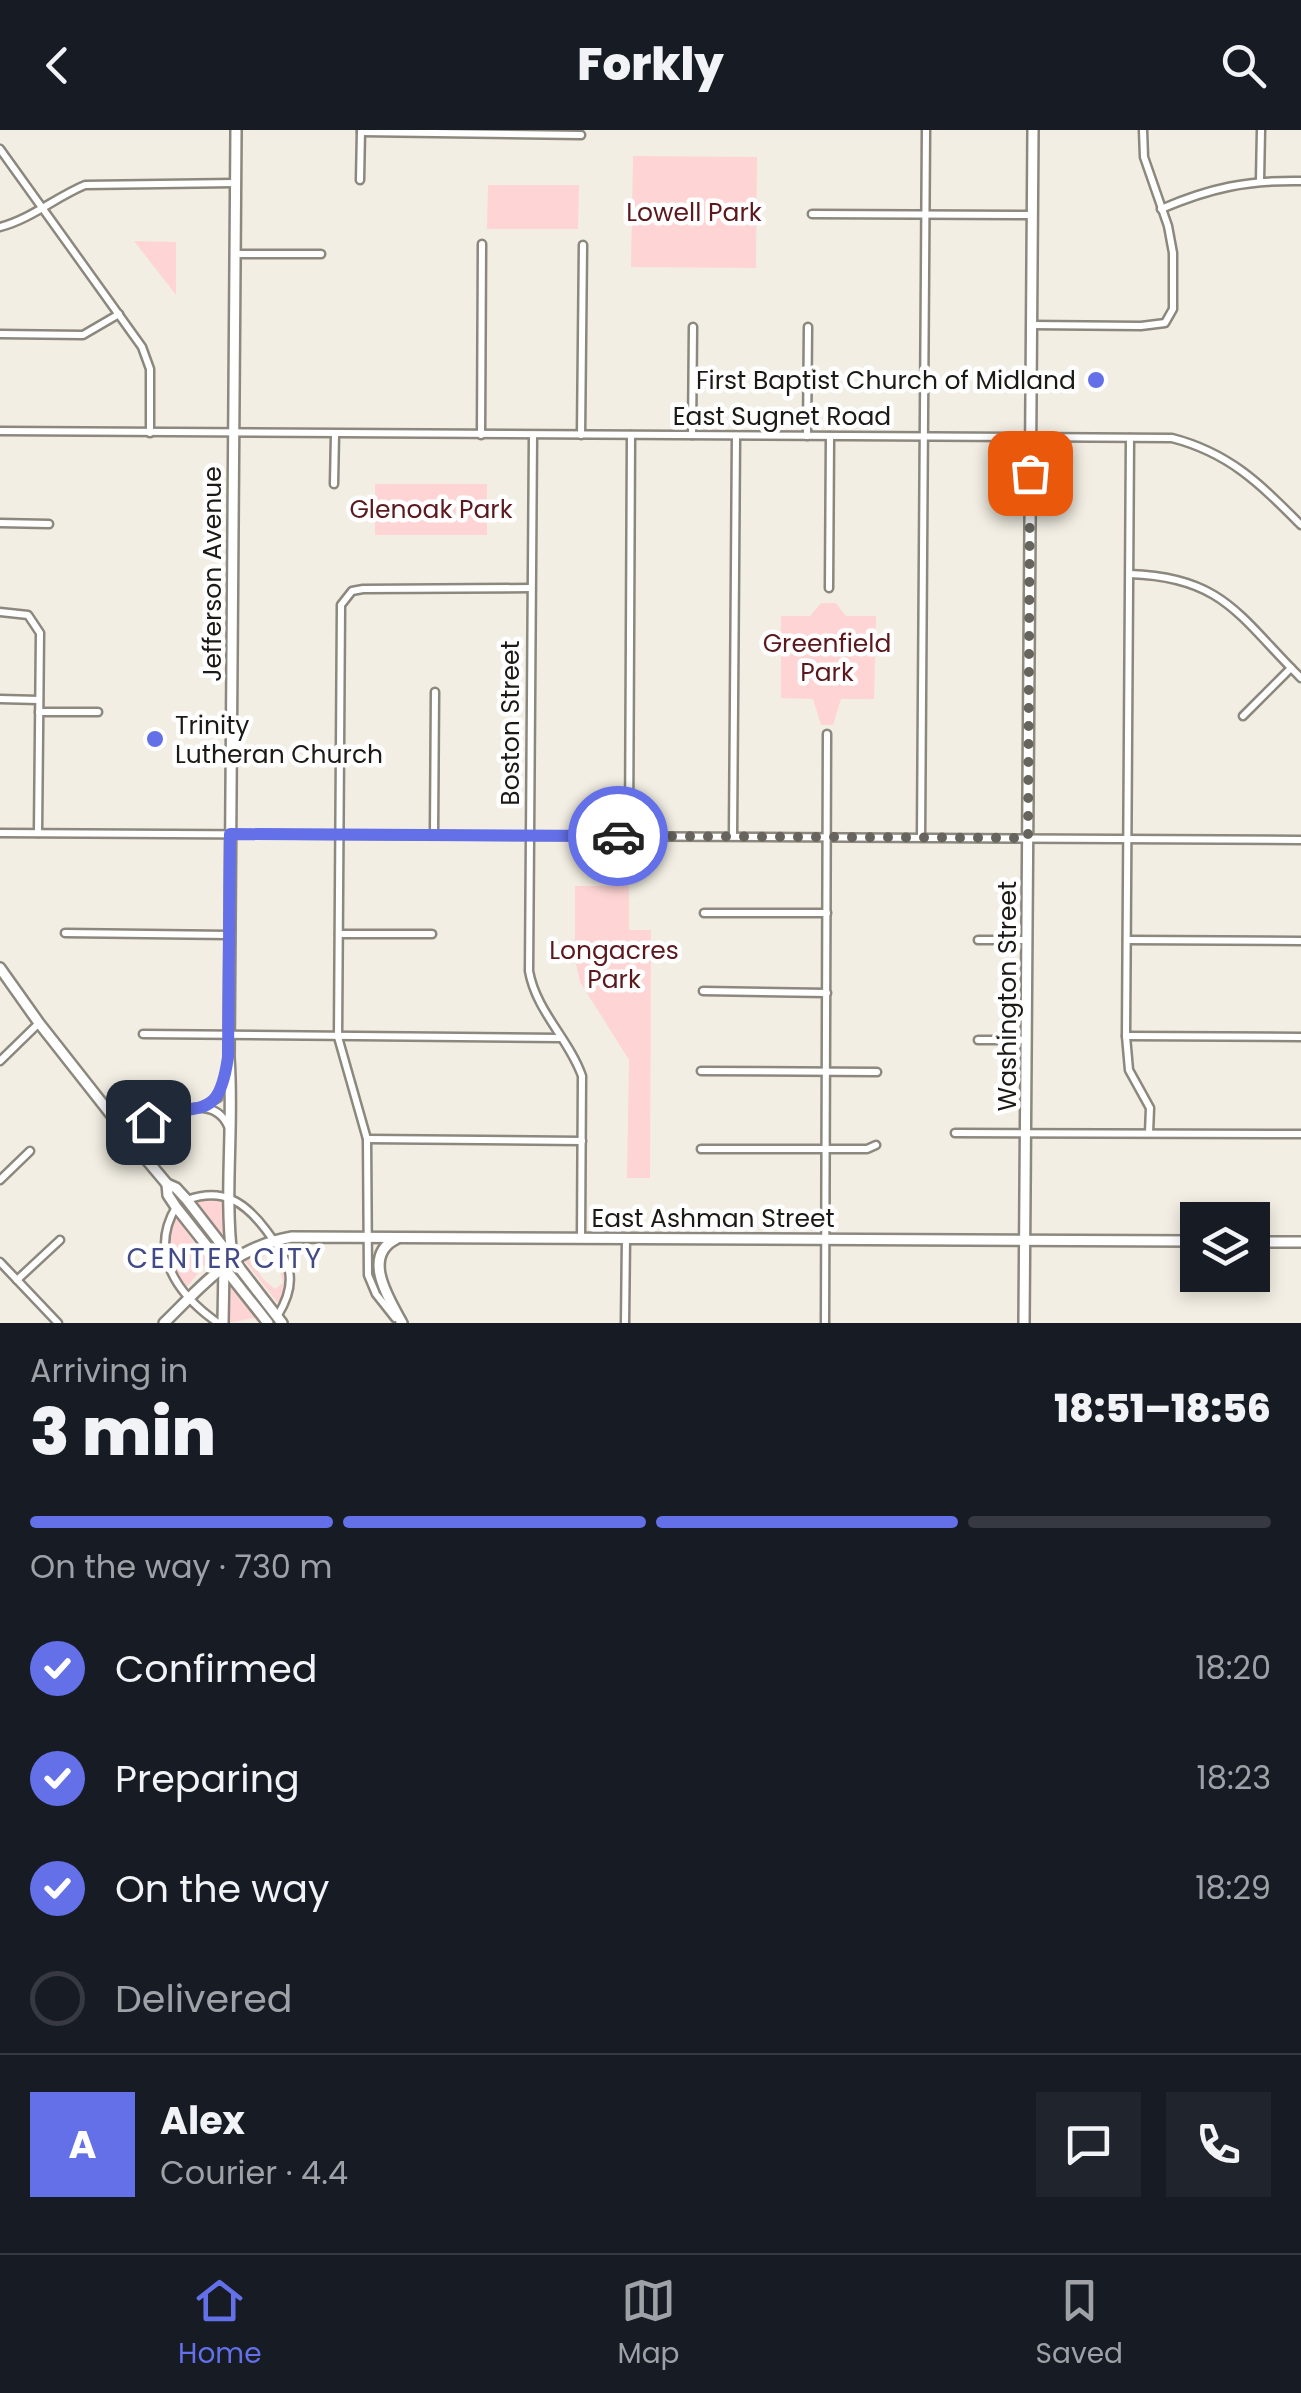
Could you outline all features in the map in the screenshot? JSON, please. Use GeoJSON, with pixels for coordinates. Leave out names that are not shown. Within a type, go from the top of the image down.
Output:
{"type":"FeatureCollection","features":[{"type":"Feature","properties":{"kind":"street","name":"Jefferson Avenue"},"geometry":{"type":"LineString","coordinates":[[220,1323],[228,1262],[232,1096],[228,1057],[236,130]]}},
{"type":"Feature","properties":{"kind":"street"},"geometry":{"type":"LineString","coordinates":[[921,838],[926,130]]}},
{"type":"Feature","properties":{"kind":"street","name":"Washington Street"},"geometry":{"type":"LineString","coordinates":[[1024,1323],[1032,130]]}},
{"type":"Feature","properties":{"kind":"street"},"geometry":{"type":"LineString","coordinates":[[1031,325],[1140,326],[1165,322],[1172,309],[1173,253],[1144,157],[1143,130]]}},
{"type":"Feature","properties":{"kind":"street"},"geometry":{"type":"LineString","coordinates":[[1260,180],[1261,130]]}},
{"type":"Feature","properties":{"kind":"street"},"geometry":{"type":"LineString","coordinates":[[360,180],[360,131],[581,135]]}},
{"type":"Feature","properties":{"kind":"street"},"geometry":{"type":"LineString","coordinates":[[0,149],[120,314],[148,360],[150,433]]}},
{"type":"Feature","properties":{"kind":"street"},"geometry":{"type":"LineString","coordinates":[[1160,208],[1205,191],[1260,180],[1301,180]]}},
{"type":"Feature","properties":{"kind":"street"},"geometry":{"type":"LineString","coordinates":[[0,228],[17,223],[85,184],[235,182]]}},
{"type":"Feature","properties":{"kind":"street"},"geometry":{"type":"LineString","coordinates":[[812,214],[1032,215]]}},
{"type":"Feature","properties":{"kind":"street"},"geometry":{"type":"LineString","coordinates":[[481,434],[482,244]]}},
{"type":"Feature","properties":{"kind":"street"},"geometry":{"type":"LineString","coordinates":[[581,435],[583,245]]}},
{"type":"Feature","properties":{"kind":"street"},"geometry":{"type":"LineString","coordinates":[[234,254],[321,254]]}},
{"type":"Feature","properties":{"kind":"street"},"geometry":{"type":"LineString","coordinates":[[0,334],[84,334],[120,314]]}},
{"type":"Feature","properties":{"kind":"street"},"geometry":{"type":"LineString","coordinates":[[692,326],[692,435]]}},
{"type":"Feature","properties":{"kind":"street"},"geometry":{"type":"LineString","coordinates":[[807,436],[808,327]]}},
{"type":"Feature","properties":{"kind":"street","name":"East Sugnet Road"},"geometry":{"type":"LineString","coordinates":[[0,431],[1172,438],[1213,452],[1248,474],[1301,525]]}},
{"type":"Feature","properties":{"kind":"street"},"geometry":{"type":"LineString","coordinates":[[334,484],[335,434]]}},
{"type":"Feature","properties":{"kind":"street","name":"Boston Street"},"geometry":{"type":"LineString","coordinates":[[532,435],[529,971],[535,994],[582,1076],[581,1238]]}},
{"type":"Feature","properties":{"kind":"street"},"geometry":{"type":"LineString","coordinates":[[628,836],[631,435]]}},
{"type":"Feature","properties":{"kind":"street"},"geometry":{"type":"LineString","coordinates":[[732,836],[736,436]]}},
{"type":"Feature","properties":{"kind":"street"},"geometry":{"type":"LineString","coordinates":[[829,588],[830,436]]}},
{"type":"Feature","properties":{"kind":"street"},"geometry":{"type":"LineString","coordinates":[[1130,438],[1126,1036],[1129,1070],[1150,1108],[1149,1133]]}},
{"type":"Feature","properties":{"kind":"street"},"geometry":{"type":"LineString","coordinates":[[0,523],[49,524]]}},
{"type":"Feature","properties":{"kind":"street"},"geometry":{"type":"LineString","coordinates":[[1130,574],[1172,577],[1204,588],[1232,608],[1301,678]]}},
{"type":"Feature","properties":{"kind":"street"},"geometry":{"type":"LineString","coordinates":[[401,1323],[383,1304],[366,1266],[367,1139],[338,1037],[340,624],[344,597],[363,589],[530,588]]}},
{"type":"Feature","properties":{"kind":"street"},"geometry":{"type":"LineString","coordinates":[[0,612],[20,612],[38,626],[38,833]]}},
{"type":"Feature","properties":{"kind":"street"},"geometry":{"type":"LineString","coordinates":[[1242,716],[1291,668]]}},
{"type":"Feature","properties":{"kind":"street"},"geometry":{"type":"LineString","coordinates":[[434,834],[435,692]]}},
{"type":"Feature","properties":{"kind":"street"},"geometry":{"type":"LineString","coordinates":[[0,700],[39,700]]}},
{"type":"Feature","properties":{"kind":"street"},"geometry":{"type":"LineString","coordinates":[[39,712],[98,712]]}},
{"type":"Feature","properties":{"kind":"street"},"geometry":{"type":"LineString","coordinates":[[825,1323],[828,734]]}},
{"type":"Feature","properties":{"kind":"street"},"geometry":{"type":"LineString","coordinates":[[0,833],[1301,840]]}},
{"type":"Feature","properties":{"kind":"street"},"geometry":{"type":"LineString","coordinates":[[704,913],[827,914]]}},
{"type":"Feature","properties":{"kind":"street"},"geometry":{"type":"LineString","coordinates":[[65,933],[229,934]]}},
{"type":"Feature","properties":{"kind":"street"},"geometry":{"type":"LineString","coordinates":[[338,934],[432,934]]}},
{"type":"Feature","properties":{"kind":"street"},"geometry":{"type":"LineString","coordinates":[[978,940],[1027,940]]}},
{"type":"Feature","properties":{"kind":"street"},"geometry":{"type":"LineString","coordinates":[[1127,940],[1301,941]]}},
{"type":"Feature","properties":{"kind":"street"},"geometry":{"type":"LineString","coordinates":[[0,968],[38,1023],[128,1136],[167,1184],[187,1200],[268,1323]]}},
{"type":"Feature","properties":{"kind":"street"},"geometry":{"type":"LineString","coordinates":[[703,991],[827,993]]}},
{"type":"Feature","properties":{"kind":"street"},"geometry":{"type":"LineString","coordinates":[[0,1061],[38,1023]]}},
{"type":"Feature","properties":{"kind":"street"},"geometry":{"type":"LineString","coordinates":[[143,1034],[562,1038]]}},
{"type":"Feature","properties":{"kind":"street"},"geometry":{"type":"LineString","coordinates":[[1126,1036],[1301,1037]]}},
{"type":"Feature","properties":{"kind":"street"},"geometry":{"type":"LineString","coordinates":[[978,1040],[1027,1040]]}},
{"type":"Feature","properties":{"kind":"street"},"geometry":{"type":"LineString","coordinates":[[128,1136],[161,1116],[209,1105],[218,1098],[228,1057]]}},
{"type":"Feature","properties":{"kind":"street"},"geometry":{"type":"LineString","coordinates":[[702,1071],[878,1072]]}},
{"type":"Feature","properties":{"kind":"street"},"geometry":{"type":"LineString","coordinates":[[193,1109],[220,1114],[230,1132]]}},
{"type":"Feature","properties":{"kind":"street"},"geometry":{"type":"LineString","coordinates":[[956,1133],[1301,1134]]}},
{"type":"Feature","properties":{"kind":"street"},"geometry":{"type":"LineString","coordinates":[[367,1139],[582,1141]]}},
{"type":"Feature","properties":{"kind":"street"},"geometry":{"type":"LineString","coordinates":[[701,1149],[825,1150],[867,1149],[876,1145]]}},
{"type":"Feature","properties":{"kind":"street"},"geometry":{"type":"LineString","coordinates":[[0,1180],[30,1151]]}},
{"type":"Feature","properties":{"kind":"street"},"geometry":{"type":"LineString","coordinates":[[167,1184],[168,1195],[176,1207],[280,1319],[291,1276],[274,1240],[246,1206],[229,1196],[207,1194],[187,1200]]}},
{"type":"Feature","properties":{"kind":"street"},"geometry":{"type":"LineString","coordinates":[[176,1207],[165,1229],[164,1252],[174,1277],[220,1323]]}},
{"type":"Feature","properties":{"kind":"street","name":"East Ashman Street"},"geometry":{"type":"LineString","coordinates":[[228,1262],[274,1240],[305,1236],[1180,1241]]}},
{"type":"Feature","properties":{"kind":"street"},"geometry":{"type":"LineString","coordinates":[[400,1237],[382,1248],[378,1261],[387,1294],[401,1323]]}},
{"type":"Feature","properties":{"kind":"street"},"geometry":{"type":"LineString","coordinates":[[624,1323],[626,1238]]}},
{"type":"Feature","properties":{"kind":"street"},"geometry":{"type":"LineString","coordinates":[[17,1280],[60,1240]]}},
{"type":"Feature","properties":{"kind":"street"},"geometry":{"type":"LineString","coordinates":[[1270,1242],[1301,1242]]}},
{"type":"Feature","properties":{"kind":"street"},"geometry":{"type":"LineString","coordinates":[[0,1262],[58,1323]]}},
{"type":"Feature","properties":{"kind":"street"},"geometry":{"type":"LineString","coordinates":[[164,1323],[228,1262]]}},
{"type":"Feature","properties":{"kind":"green space","name":"Lowell Park"},"geometry":{"type":"Polygon","coordinates":[[[633,156],[757,157],[756,268],[631,267],[633,156]]]}},
{"type":"Feature","properties":{"kind":"green space"},"geometry":{"type":"Polygon","coordinates":[[[488,185],[579,185],[578,229],[487,229],[488,185]]]}},
{"type":"Feature","properties":{"kind":"green space"},"geometry":{"type":"Polygon","coordinates":[[[134,241],[176,242],[176,295],[134,241]]]}},
{"type":"Feature","properties":{"kind":"green space","name":"Glenoak Park"},"geometry":{"type":"Polygon","coordinates":[[[375,484],[487,484],[487,535],[375,535],[375,484]]]}},
{"type":"Feature","properties":{"kind":"green space","name":"Greenfield Park"},"geometry":{"type":"Polygon","coordinates":[[[821,603],[836,603],[846,616],[876,616],[874,699],[841,699],[833,725],[821,725],[813,699],[781,698],[781,616],[810,616],[821,603]]]}},
{"type":"Feature","properties":{"kind":"green space","name":"Longacres Park"},"geometry":{"type":"Polygon","coordinates":[[[575,886],[629,886],[629,930],[651,930],[650,1178],[627,1178],[629,1060],[580,982],[575,960],[575,886]]]}},
{"type":"Feature","properties":{"kind":"green space"},"geometry":{"type":"Polygon","coordinates":[[[218,1197],[224,1204],[225,1239],[193,1201],[218,1197]]]}},
{"type":"Feature","properties":{"kind":"green space"},"geometry":{"type":"Polygon","coordinates":[[[176,1218],[208,1261],[187,1287],[176,1271],[168,1247],[176,1218]]]}},
{"type":"Feature","properties":{"kind":"green space"},"geometry":{"type":"Polygon","coordinates":[[[275,1247],[279,1253],[275,1259],[266,1255],[253,1264],[275,1289],[283,1283],[278,1262],[284,1261],[287,1284],[279,1305],[244,1260],[275,1247]]]}},
{"type":"Feature","properties":{"kind":"green space"},"geometry":{"type":"Polygon","coordinates":[[[228,1279],[261,1321],[254,1318],[228,1323],[228,1279]]]}},
{"type":"Feature","properties":{"kind":"way so far"},"geometry":{"type":"LineString","coordinates":[[618,836],[1028,838],[1030,473]]}},
{"type":"Feature","properties":{"kind":"place","name":"First Baptist Church of Midland"},"geometry":{"type":"Point","coordinates":[1096,380]}},
{"type":"Feature","properties":{"kind":"place","name":"Trinity Lutheran Church"},"geometry":{"type":"Point","coordinates":[155,739]}},
{"type":"Feature","properties":{"kind":"district","name":"CENTER CITY"},"geometry":{"type":"Point","coordinates":[225,1258]}},
{"type":"Feature","properties":{"kind":"route"},"geometry":{"type":"LineString","coordinates":[[148,1122],[209,1105],[218,1098],[224,1083],[228,1057],[230,834],[618,836]]}}]}
